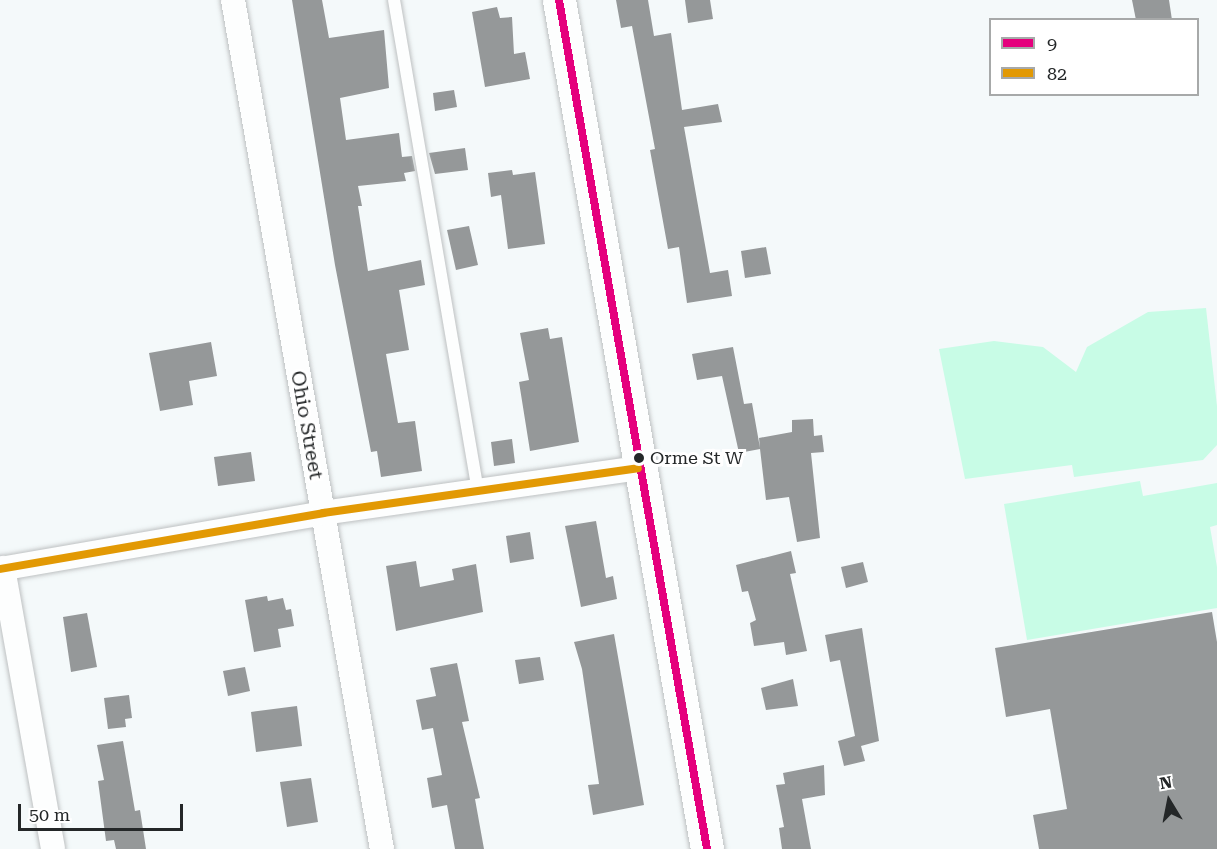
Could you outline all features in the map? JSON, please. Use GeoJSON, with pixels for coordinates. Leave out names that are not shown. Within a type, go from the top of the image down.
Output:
{"type":"FeatureCollection","features":[{"type":"Feature","properties":{"kind":"street","name":"Ohio Street"},"geometry":{"type":"LineString","coordinates":[[233,0],[382,849]]}},
{"type":"Feature","properties":{"kind":"street"},"geometry":{"type":"LineString","coordinates":[[559,0],[638,468],[707,849]]}},
{"type":"Feature","properties":{"kind":"street"},"geometry":{"type":"LineString","coordinates":[[53,849],[2,568],[323,513],[638,468]]}},
{"type":"Feature","properties":{"kind":"lane"},"geometry":{"type":"LineString","coordinates":[[394,0],[478,491]]}},
{"type":"Feature","properties":{"kind":"green space"},"geometry":{"type":"Polygon","coordinates":[[[1206,308],[1217,406],[1217,445],[1203,460],[1074,477],[1072,465],[965,479],[939,349],[994,341],[1043,347],[1076,372],[1087,347],[1148,312],[1206,308]]]}},
{"type":"Feature","properties":{"kind":"green space"},"geometry":{"type":"Polygon","coordinates":[[[1140,481],[1143,496],[1217,483],[1217,525],[1210,527],[1217,567],[1217,608],[1027,640],[1004,504],[1140,481]]]}},
{"type":"Feature","properties":{"kind":"building"},"geometry":{"type":"Polygon","coordinates":[[[292,0],[322,0],[329,38],[384,30],[389,88],[340,98],[346,140],[399,133],[402,157],[412,156],[415,171],[404,173],[406,181],[358,186],[362,206],[358,206],[368,271],[421,260],[425,285],[399,290],[409,350],[386,354],[398,423],[415,421],[422,471],[381,477],[377,451],[371,452],[335,265],[292,0]]]}},
{"type":"Feature","properties":{"kind":"building"},"geometry":{"type":"Polygon","coordinates":[[[616,0],[648,0],[654,36],[671,33],[682,110],[718,104],[722,122],[684,127],[710,273],[728,270],[732,296],[687,303],[679,247],[668,249],[650,150],[655,149],[632,26],[621,28],[616,0]]]}},
{"type":"Feature","properties":{"kind":"building"},"geometry":{"type":"Polygon","coordinates":[[[685,0],[710,0],[713,19],[688,23],[685,0]]]}},
{"type":"Feature","properties":{"kind":"building"},"geometry":{"type":"Polygon","coordinates":[[[1132,0],[1169,0],[1172,18],[1136,18],[1132,0]]]}},
{"type":"Feature","properties":{"kind":"building"},"geometry":{"type":"Polygon","coordinates":[[[497,7],[500,18],[512,17],[514,54],[525,52],[530,79],[485,87],[472,12],[497,7]]]}},
{"type":"Feature","properties":{"kind":"building"},"geometry":{"type":"Polygon","coordinates":[[[454,90],[457,107],[435,111],[433,93],[454,90]]]}},
{"type":"Feature","properties":{"kind":"building"},"geometry":{"type":"Polygon","coordinates":[[[465,148],[468,170],[435,174],[429,153],[465,148]]]}},
{"type":"Feature","properties":{"kind":"building"},"geometry":{"type":"Polygon","coordinates":[[[512,170],[513,175],[535,172],[545,244],[508,249],[501,195],[491,197],[488,173],[512,170]]]}},
{"type":"Feature","properties":{"kind":"building"},"geometry":{"type":"Polygon","coordinates":[[[469,226],[478,265],[456,270],[447,230],[469,226]]]}},
{"type":"Feature","properties":{"kind":"building"},"geometry":{"type":"Polygon","coordinates":[[[766,247],[771,274],[745,278],[741,251],[766,247]]]}},
{"type":"Feature","properties":{"kind":"building"},"geometry":{"type":"Polygon","coordinates":[[[548,328],[550,339],[562,337],[579,442],[530,451],[519,382],[529,380],[520,333],[548,328]]]}},
{"type":"Feature","properties":{"kind":"building"},"geometry":{"type":"Polygon","coordinates":[[[211,342],[217,376],[189,381],[193,405],[160,411],[149,353],[211,342]]]}},
{"type":"Feature","properties":{"kind":"building"},"geometry":{"type":"Polygon","coordinates":[[[733,347],[744,404],[752,403],[760,448],[759,438],[792,432],[792,420],[813,419],[814,436],[822,435],[824,452],[811,453],[820,538],[797,542],[789,497],[766,500],[760,449],[739,453],[722,376],[697,380],[692,354],[733,347]]]}},
{"type":"Feature","properties":{"kind":"building"},"geometry":{"type":"Polygon","coordinates":[[[512,439],[515,463],[494,466],[491,442],[512,439]]]}},
{"type":"Feature","properties":{"kind":"building"},"geometry":{"type":"Polygon","coordinates":[[[251,452],[255,481],[218,486],[214,457],[251,452]]]}},
{"type":"Feature","properties":{"kind":"building"},"geometry":{"type":"Polygon","coordinates":[[[596,521],[606,578],[613,576],[617,599],[581,607],[565,526],[596,521]]]}},
{"type":"Feature","properties":{"kind":"building"},"geometry":{"type":"Polygon","coordinates":[[[530,532],[534,559],[510,563],[506,536],[530,532]]]}},
{"type":"Feature","properties":{"kind":"building"},"geometry":{"type":"Polygon","coordinates":[[[791,551],[796,573],[790,574],[807,651],[786,655],[784,642],[754,646],[750,623],[756,620],[748,591],[742,592],[736,565],[791,551]]]}},
{"type":"Feature","properties":{"kind":"building"},"geometry":{"type":"Polygon","coordinates":[[[416,561],[420,587],[454,580],[452,569],[476,564],[483,612],[396,631],[386,566],[416,561]]]}},
{"type":"Feature","properties":{"kind":"building"},"geometry":{"type":"Polygon","coordinates":[[[863,562],[868,582],[846,588],[841,567],[863,562]]]}},
{"type":"Feature","properties":{"kind":"building"},"geometry":{"type":"Polygon","coordinates":[[[267,596],[268,601],[283,598],[286,610],[291,609],[294,626],[278,629],[281,647],[254,652],[245,600],[267,596]]]}},
{"type":"Feature","properties":{"kind":"building"},"geometry":{"type":"Polygon","coordinates":[[[1212,612],[1217,642],[1217,849],[1039,849],[1033,815],[1067,809],[1050,709],[1006,717],[995,648],[1212,612]]]}},
{"type":"Feature","properties":{"kind":"building"},"geometry":{"type":"Polygon","coordinates":[[[87,613],[97,667],[71,672],[63,617],[87,613]]]}},
{"type":"Feature","properties":{"kind":"building"},"geometry":{"type":"Polygon","coordinates":[[[862,628],[879,741],[861,746],[865,761],[844,766],[838,741],[855,736],[840,660],[830,662],[825,635],[862,628]]]}},
{"type":"Feature","properties":{"kind":"building"},"geometry":{"type":"Polygon","coordinates":[[[614,634],[644,805],[593,815],[588,785],[599,784],[582,669],[574,642],[614,634]]]}},
{"type":"Feature","properties":{"kind":"building"},"geometry":{"type":"Polygon","coordinates":[[[540,657],[544,680],[519,684],[515,660],[540,657]]]}},
{"type":"Feature","properties":{"kind":"building"},"geometry":{"type":"Polygon","coordinates":[[[457,663],[469,721],[462,722],[480,798],[475,799],[484,849],[455,849],[447,805],[432,808],[427,778],[442,775],[433,728],[422,730],[416,700],[436,696],[430,668],[457,663]]]}},
{"type":"Feature","properties":{"kind":"building"},"geometry":{"type":"Polygon","coordinates":[[[245,667],[250,691],[228,696],[223,671],[245,667]]]}},
{"type":"Feature","properties":{"kind":"building"},"geometry":{"type":"Polygon","coordinates":[[[793,679],[798,706],[766,710],[761,688],[793,679]]]}},
{"type":"Feature","properties":{"kind":"building"},"geometry":{"type":"Polygon","coordinates":[[[129,695],[132,718],[125,719],[126,727],[108,729],[104,698],[129,695]]]}},
{"type":"Feature","properties":{"kind":"building"},"geometry":{"type":"Polygon","coordinates":[[[297,706],[302,746],[256,752],[251,712],[297,706]]]}},
{"type":"Feature","properties":{"kind":"building"},"geometry":{"type":"Polygon","coordinates":[[[123,741],[135,811],[140,810],[146,849],[116,849],[114,840],[106,841],[98,781],[104,780],[97,745],[123,741]]]}},
{"type":"Feature","properties":{"kind":"building"},"geometry":{"type":"Polygon","coordinates":[[[824,765],[825,795],[802,799],[811,849],[782,849],[779,828],[784,827],[776,785],[785,784],[783,773],[824,765]]]}},
{"type":"Feature","properties":{"kind":"building"},"geometry":{"type":"Polygon","coordinates":[[[311,778],[318,822],[287,827],[280,782],[311,778]]]}},
{"type":"Feature","properties":{"kind":"transit line","name":"9"},"geometry":{"type":"LineString","coordinates":[[559,0],[707,849]]}},
{"type":"Feature","properties":{"kind":"transit line","name":"82"},"geometry":{"type":"LineString","coordinates":[[0,569],[323,513],[638,468]]}},
{"type":"Feature","properties":{"kind":"place","name":"Orme St W"},"geometry":{"type":"Point","coordinates":[639,458]}}]}
